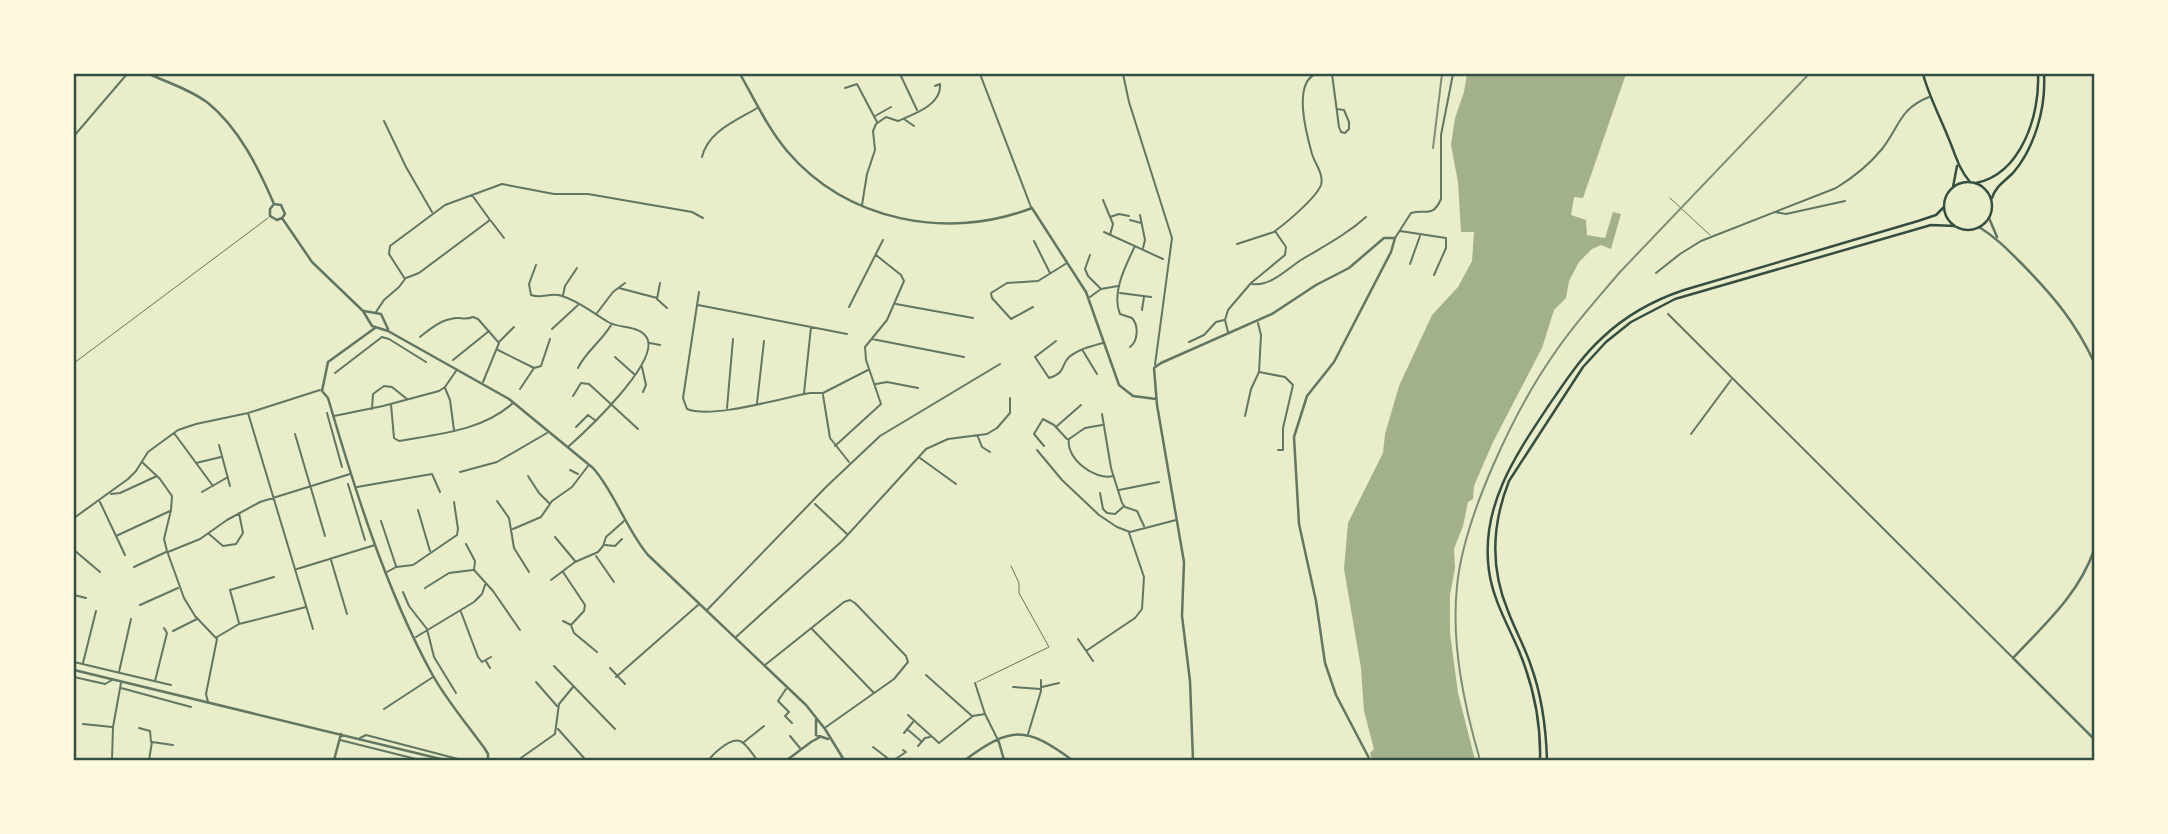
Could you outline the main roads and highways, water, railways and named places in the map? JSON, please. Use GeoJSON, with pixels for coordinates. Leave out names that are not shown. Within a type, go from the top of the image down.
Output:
{"type":"FeatureCollection","features":[{"type":"Feature","properties":{"kind":"main road"},"geometry":{"type":"LineString","coordinates":[[1923,74],[1957,164],[1970,182]]}},
{"type":"Feature","properties":{"kind":"main road"},"geometry":{"type":"LineString","coordinates":[[1976,183],[1997,176],[2020,147],[2033,116],[2039,74]]}},
{"type":"Feature","properties":{"kind":"main road"},"geometry":{"type":"LineString","coordinates":[[1547,761],[1541,699],[1529,659],[1502,597],[1496,570],[1496,527],[1509,481],[1584,368],[1606,342],[1632,322],[1675,299],[1931,225],[1955,226],[1966,230],[1979,227],[1989,218],[1993,192],[2014,171],[2033,139],[2043,99],[2044,74]]}},
{"type":"Feature","properties":{"kind":"main road"},"geometry":{"type":"LineString","coordinates":[[1955,226],[1946,215],[1944,207],[1945,199],[1953,187],[1957,164]]}},
{"type":"Feature","properties":{"kind":"main road"},"geometry":{"type":"LineString","coordinates":[[1953,187],[1976,183],[1983,187],[1992,200]]}},
{"type":"Feature","properties":{"kind":"main road"},"geometry":{"type":"LineString","coordinates":[[1540,761],[1534,697],[1496,599],[1489,570],[1487,544],[1491,512],[1514,457],[1581,361],[1602,338],[1642,309],[1674,293],[1918,221],[1936,215],[1944,207]]}},
{"type":"Feature","properties":{"kind":"railway"},"geometry":{"type":"LineString","coordinates":[[1433,148],[1442,74]]}},
{"type":"Feature","properties":{"kind":"railway"},"geometry":{"type":"LineString","coordinates":[[1480,760],[1457,652],[1457,586],[1470,528],[1509,432],[1540,375],[1587,311],[1620,272],[1809,74]]}}]}
